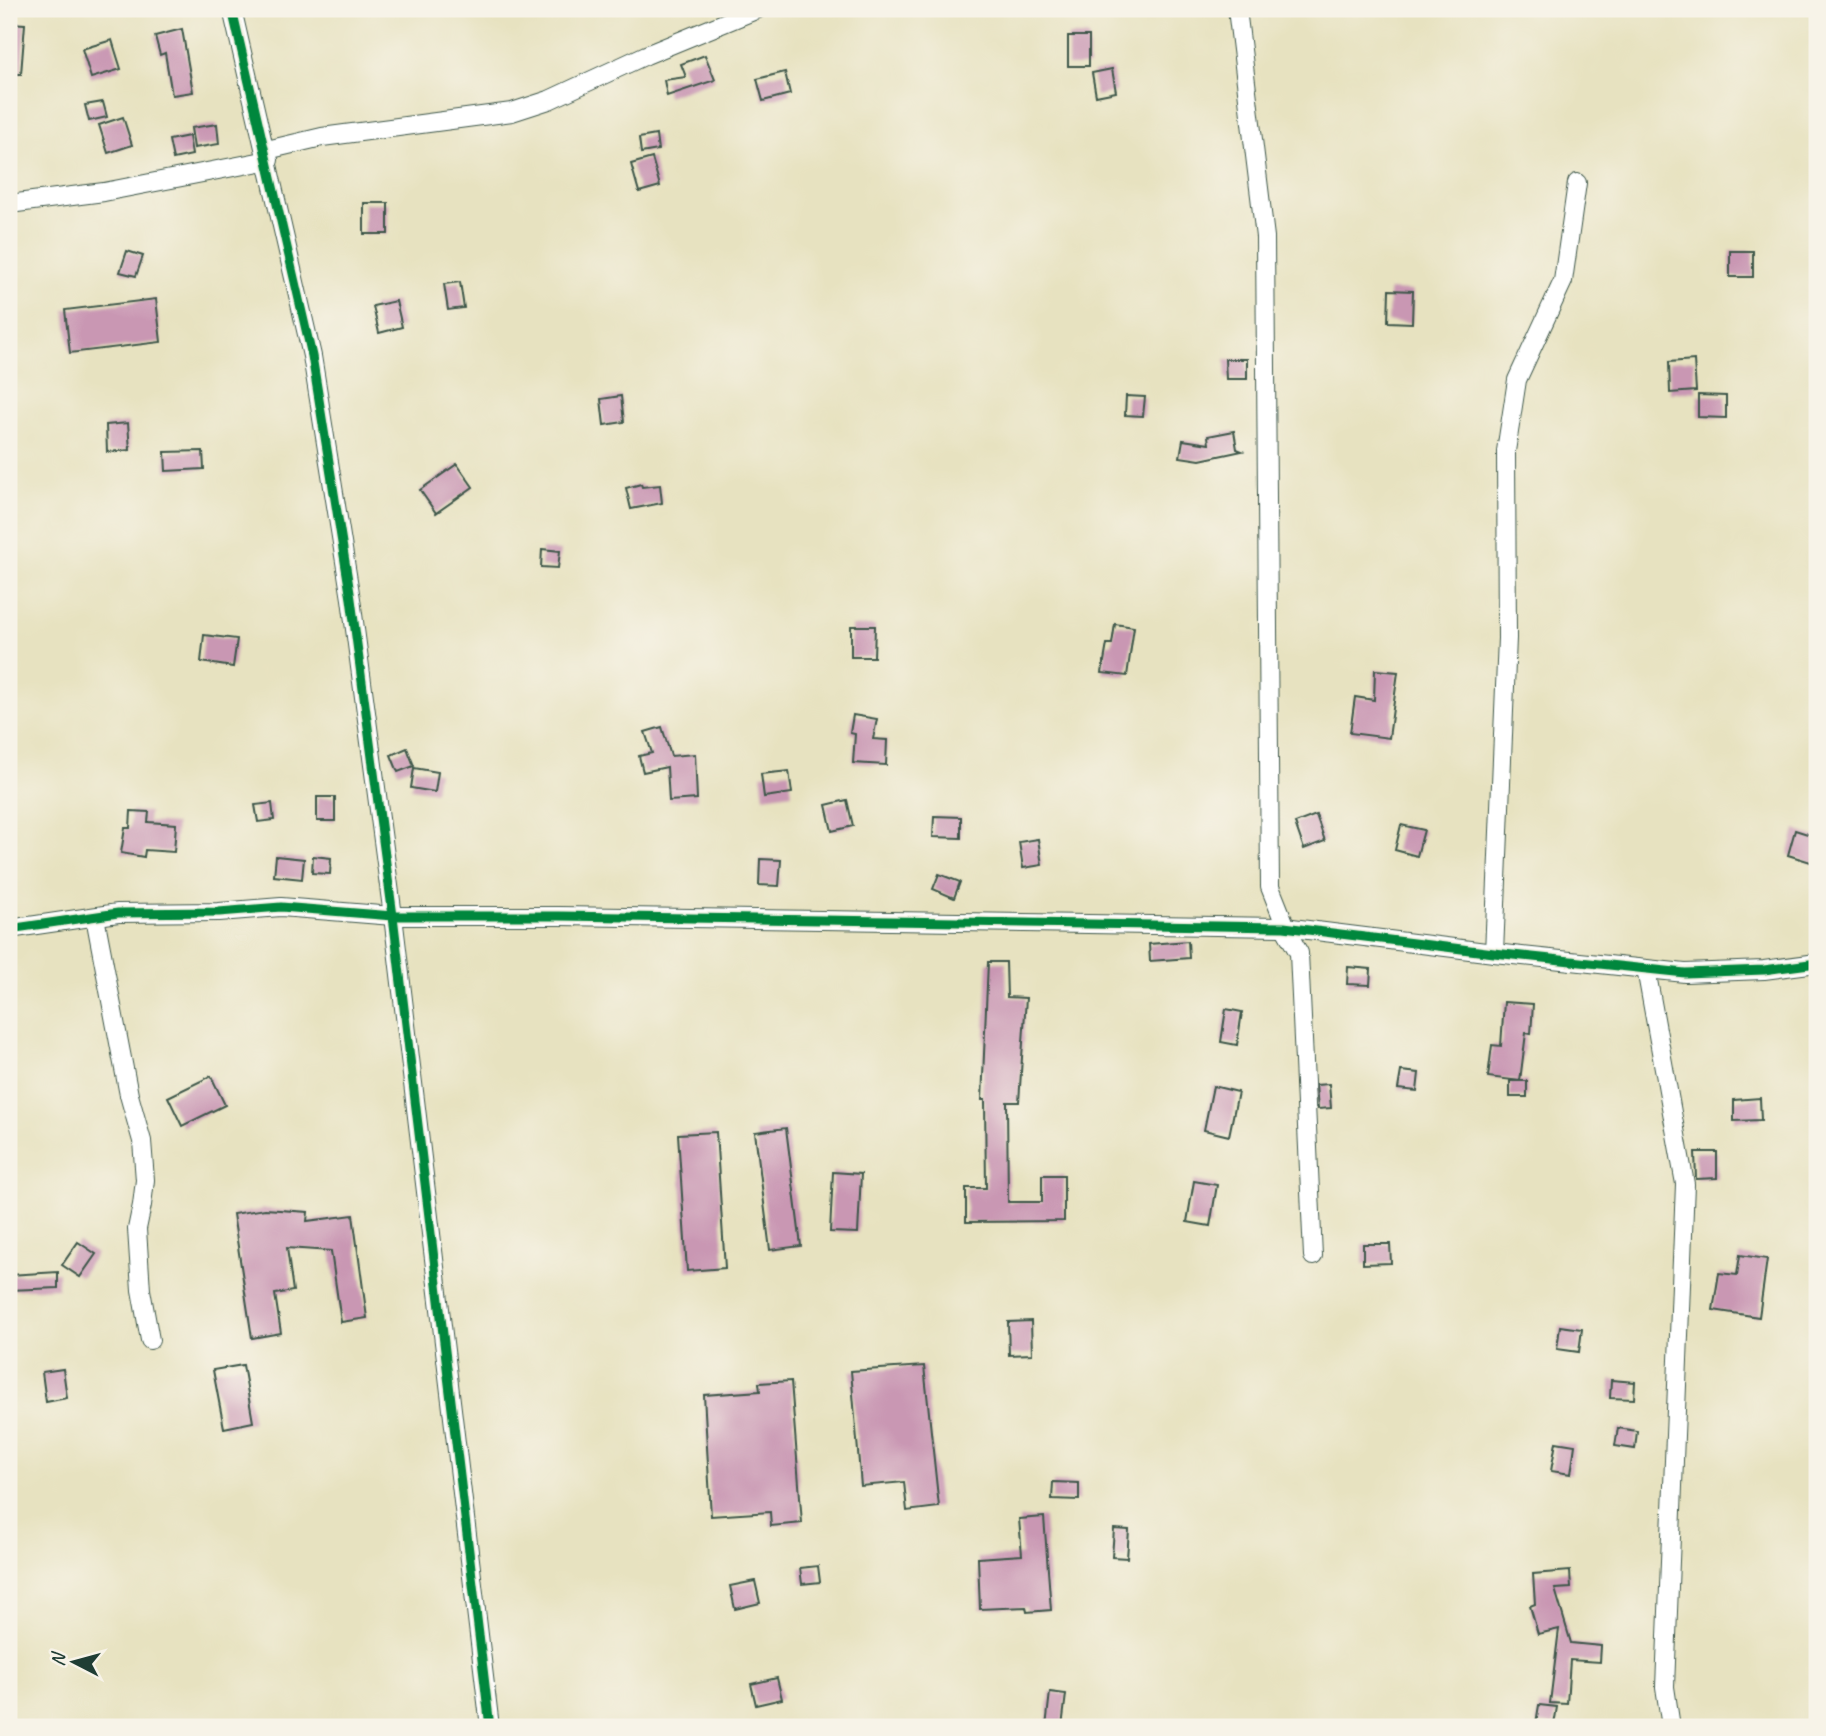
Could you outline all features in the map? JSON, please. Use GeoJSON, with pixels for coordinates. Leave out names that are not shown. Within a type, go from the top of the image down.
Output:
{"type":"FeatureCollection","features":[{"type":"Feature","properties":{"kind":"street"},"geometry":{"type":"LineString","coordinates":[[232,9],[268,155],[312,356],[351,599],[393,916],[490,1727]]}},
{"type":"Feature","properties":{"kind":"street"},"geometry":{"type":"LineString","coordinates":[[9,204],[104,192],[268,155],[322,137],[512,112],[549,100],[646,55],[758,9]]}},
{"type":"Feature","properties":{"kind":"street"},"geometry":{"type":"LineString","coordinates":[[1237,9],[1265,237],[1270,887],[1284,927],[1299,953],[1313,1256]]}},
{"type":"Feature","properties":{"kind":"street"},"geometry":{"type":"LineString","coordinates":[[1494,953],[1507,638],[1506,451],[1517,380],[1563,281],[1577,183]]}},
{"type":"Feature","properties":{"kind":"street"},"geometry":{"type":"LineString","coordinates":[[9,929],[118,914],[219,912],[281,907],[393,916],[1284,927],[1685,973],[1764,970],[1817,963]]}},
{"type":"Feature","properties":{"kind":"street"},"geometry":{"type":"LineString","coordinates":[[95,916],[129,1095],[142,1141],[145,1180],[136,1228],[141,1290],[150,1340]]}},
{"type":"Feature","properties":{"kind":"street"},"geometry":{"type":"LineString","coordinates":[[1646,969],[1685,1184],[1665,1687],[1671,1727]]}},
{"type":"Feature","properties":{"kind":"building"},"geometry":{"type":"Polygon","coordinates":[[[9,23],[25,24],[21,74],[9,74],[9,23]]]}},
{"type":"Feature","properties":{"kind":"building"},"geometry":{"type":"Polygon","coordinates":[[[182,29],[193,92],[172,95],[165,53],[160,55],[155,36],[182,29]]]}},
{"type":"Feature","properties":{"kind":"building"},"geometry":{"type":"Polygon","coordinates":[[[1068,36],[1089,36],[1089,66],[1068,66],[1068,36]]]}},
{"type":"Feature","properties":{"kind":"building"},"geometry":{"type":"Polygon","coordinates":[[[112,40],[121,69],[91,78],[82,49],[112,40]]]}},
{"type":"Feature","properties":{"kind":"building"},"geometry":{"type":"Polygon","coordinates":[[[705,55],[715,80],[667,96],[664,80],[686,77],[681,64],[705,55]]]}},
{"type":"Feature","properties":{"kind":"building"},"geometry":{"type":"Polygon","coordinates":[[[1112,69],[1116,92],[1096,96],[1092,73],[1112,69]]]}},
{"type":"Feature","properties":{"kind":"building"},"geometry":{"type":"Polygon","coordinates":[[[785,72],[790,94],[763,101],[757,79],[785,72]]]}},
{"type":"Feature","properties":{"kind":"building"},"geometry":{"type":"Polygon","coordinates":[[[103,102],[107,117],[89,121],[85,105],[103,102]]]}},
{"type":"Feature","properties":{"kind":"building"},"geometry":{"type":"Polygon","coordinates":[[[123,117],[132,145],[108,153],[99,125],[123,117]]]}},
{"type":"Feature","properties":{"kind":"building"},"geometry":{"type":"Polygon","coordinates":[[[217,124],[219,144],[194,148],[191,128],[217,124]]]}},
{"type":"Feature","properties":{"kind":"building"},"geometry":{"type":"Polygon","coordinates":[[[656,135],[658,150],[641,153],[639,138],[656,135]]]}},
{"type":"Feature","properties":{"kind":"building"},"geometry":{"type":"Polygon","coordinates":[[[189,136],[192,155],[173,159],[169,140],[189,136]]]}},
{"type":"Feature","properties":{"kind":"building"},"geometry":{"type":"Polygon","coordinates":[[[652,158],[660,186],[639,192],[631,164],[652,158]]]}},
{"type":"Feature","properties":{"kind":"building"},"geometry":{"type":"Polygon","coordinates":[[[364,203],[388,203],[388,234],[364,234],[364,203]]]}},
{"type":"Feature","properties":{"kind":"building"},"geometry":{"type":"Polygon","coordinates":[[[127,251],[143,256],[136,276],[120,272],[127,251]]]}},
{"type":"Feature","properties":{"kind":"building"},"geometry":{"type":"Polygon","coordinates":[[[1730,251],[1753,251],[1753,277],[1730,277],[1730,251]]]}},
{"type":"Feature","properties":{"kind":"building"},"geometry":{"type":"Polygon","coordinates":[[[460,282],[464,308],[448,310],[444,284],[460,282]]]}},
{"type":"Feature","properties":{"kind":"building"},"geometry":{"type":"Polygon","coordinates":[[[1389,290],[1413,291],[1412,323],[1388,322],[1389,290]]]}},
{"type":"Feature","properties":{"kind":"building"},"geometry":{"type":"Polygon","coordinates":[[[156,299],[161,342],[70,353],[65,310],[156,299]]]}},
{"type":"Feature","properties":{"kind":"building"},"geometry":{"type":"Polygon","coordinates":[[[396,301],[402,327],[379,333],[373,306],[396,301]]]}},
{"type":"Feature","properties":{"kind":"building"},"geometry":{"type":"Polygon","coordinates":[[[1225,359],[1247,359],[1247,379],[1226,379],[1225,359]]]}},
{"type":"Feature","properties":{"kind":"building"},"geometry":{"type":"Polygon","coordinates":[[[1694,360],[1696,391],[1670,393],[1669,362],[1694,360]]]}},
{"type":"Feature","properties":{"kind":"building"},"geometry":{"type":"Polygon","coordinates":[[[1698,395],[1726,396],[1726,418],[1698,417],[1698,395]]]}},
{"type":"Feature","properties":{"kind":"building"},"geometry":{"type":"Polygon","coordinates":[[[621,396],[624,422],[604,425],[601,399],[621,396]]]}},
{"type":"Feature","properties":{"kind":"building"},"geometry":{"type":"Polygon","coordinates":[[[1126,396],[1145,397],[1143,416],[1125,415],[1126,396]]]}},
{"type":"Feature","properties":{"kind":"building"},"geometry":{"type":"Polygon","coordinates":[[[128,423],[130,450],[107,452],[106,425],[128,423]]]}},
{"type":"Feature","properties":{"kind":"building"},"geometry":{"type":"Polygon","coordinates":[[[1234,431],[1237,449],[1242,451],[1200,460],[1180,457],[1183,440],[1209,444],[1208,436],[1234,431]]]}},
{"type":"Feature","properties":{"kind":"building"},"geometry":{"type":"Polygon","coordinates":[[[203,451],[204,469],[166,471],[165,452],[203,451]]]}},
{"type":"Feature","properties":{"kind":"building"},"geometry":{"type":"Polygon","coordinates":[[[457,464],[473,487],[436,513],[420,490],[457,464]]]}},
{"type":"Feature","properties":{"kind":"building"},"geometry":{"type":"Polygon","coordinates":[[[641,484],[642,487],[660,485],[662,503],[631,509],[626,488],[641,484]]]}},
{"type":"Feature","properties":{"kind":"building"},"geometry":{"type":"Polygon","coordinates":[[[542,549],[560,551],[558,568],[541,567],[542,549]]]}},
{"type":"Feature","properties":{"kind":"building"},"geometry":{"type":"Polygon","coordinates":[[[1115,624],[1134,627],[1127,676],[1102,673],[1107,644],[1112,644],[1115,624]]]}},
{"type":"Feature","properties":{"kind":"building"},"geometry":{"type":"Polygon","coordinates":[[[851,626],[875,626],[874,657],[851,657],[851,626]]]}},
{"type":"Feature","properties":{"kind":"building"},"geometry":{"type":"Polygon","coordinates":[[[204,635],[237,639],[233,667],[201,662],[204,635]]]}},
{"type":"Feature","properties":{"kind":"building"},"geometry":{"type":"Polygon","coordinates":[[[1375,670],[1398,672],[1389,738],[1350,733],[1355,697],[1374,700],[1375,670]]]}},
{"type":"Feature","properties":{"kind":"building"},"geometry":{"type":"Polygon","coordinates":[[[853,715],[877,719],[873,739],[887,740],[886,765],[853,763],[855,734],[850,733],[853,715]]]}},
{"type":"Feature","properties":{"kind":"building"},"geometry":{"type":"Polygon","coordinates":[[[662,727],[671,756],[695,754],[697,799],[669,801],[667,767],[643,772],[639,756],[652,753],[645,732],[662,727]]]}},
{"type":"Feature","properties":{"kind":"building"},"geometry":{"type":"Polygon","coordinates":[[[407,748],[414,766],[398,772],[391,755],[407,748]]]}},
{"type":"Feature","properties":{"kind":"building"},"geometry":{"type":"Polygon","coordinates":[[[414,768],[438,772],[435,792],[411,788],[414,768]]]}},
{"type":"Feature","properties":{"kind":"building"},"geometry":{"type":"Polygon","coordinates":[[[789,771],[792,793],[764,797],[761,774],[789,771]]]}},
{"type":"Feature","properties":{"kind":"building"},"geometry":{"type":"Polygon","coordinates":[[[317,797],[335,797],[335,821],[317,821],[317,797]]]}},
{"type":"Feature","properties":{"kind":"building"},"geometry":{"type":"Polygon","coordinates":[[[847,800],[853,826],[832,831],[826,805],[847,800]]]}},
{"type":"Feature","properties":{"kind":"building"},"geometry":{"type":"Polygon","coordinates":[[[272,803],[274,820],[258,822],[255,805],[272,803]]]}},
{"type":"Feature","properties":{"kind":"building"},"geometry":{"type":"Polygon","coordinates":[[[131,811],[149,812],[148,822],[176,824],[174,852],[145,850],[144,857],[121,853],[125,828],[130,828],[131,811]]]}},
{"type":"Feature","properties":{"kind":"building"},"geometry":{"type":"Polygon","coordinates":[[[1316,815],[1325,841],[1304,849],[1295,823],[1316,815]]]}},
{"type":"Feature","properties":{"kind":"building"},"geometry":{"type":"Polygon","coordinates":[[[934,816],[961,817],[961,838],[933,837],[934,816]]]}},
{"type":"Feature","properties":{"kind":"building"},"geometry":{"type":"Polygon","coordinates":[[[1401,825],[1424,830],[1417,856],[1395,850],[1401,825]]]}},
{"type":"Feature","properties":{"kind":"building"},"geometry":{"type":"Polygon","coordinates":[[[1795,830],[1817,837],[1817,864],[1788,855],[1795,830]]]}},
{"type":"Feature","properties":{"kind":"building"},"geometry":{"type":"Polygon","coordinates":[[[1038,839],[1042,865],[1023,868],[1019,842],[1038,839]]]}},
{"type":"Feature","properties":{"kind":"building"},"geometry":{"type":"Polygon","coordinates":[[[276,856],[304,859],[302,879],[274,876],[276,856]]]}},
{"type":"Feature","properties":{"kind":"building"},"geometry":{"type":"Polygon","coordinates":[[[313,856],[331,858],[330,874],[312,873],[313,856]]]}},
{"type":"Feature","properties":{"kind":"building"},"geometry":{"type":"Polygon","coordinates":[[[760,859],[781,860],[779,886],[759,885],[760,859]]]}},
{"type":"Feature","properties":{"kind":"building"},"geometry":{"type":"Polygon","coordinates":[[[939,874],[960,882],[954,898],[933,889],[939,874]]]}},
{"type":"Feature","properties":{"kind":"building"},"geometry":{"type":"Polygon","coordinates":[[[1188,941],[1189,958],[1150,961],[1149,944],[1188,941]]]}},
{"type":"Feature","properties":{"kind":"building"},"geometry":{"type":"Polygon","coordinates":[[[988,962],[1006,962],[1007,997],[1026,998],[1019,1102],[1007,1102],[1008,1202],[1042,1202],[1042,1175],[1064,1175],[1064,1221],[966,1222],[966,1188],[986,1188],[985,1100],[982,1100],[988,962]]]}},
{"type":"Feature","properties":{"kind":"building"},"geometry":{"type":"Polygon","coordinates":[[[1348,967],[1371,969],[1370,985],[1347,984],[1348,967]]]}},
{"type":"Feature","properties":{"kind":"building"},"geometry":{"type":"Polygon","coordinates":[[[1504,1002],[1533,1004],[1531,1034],[1526,1033],[1520,1081],[1488,1077],[1492,1045],[1501,1046],[1504,1002]]]}},
{"type":"Feature","properties":{"kind":"building"},"geometry":{"type":"Polygon","coordinates":[[[1226,1009],[1242,1012],[1237,1045],[1221,1042],[1226,1009]]]}},
{"type":"Feature","properties":{"kind":"building"},"geometry":{"type":"Polygon","coordinates":[[[1401,1071],[1419,1073],[1417,1091],[1398,1089],[1401,1071]]]}},
{"type":"Feature","properties":{"kind":"building"},"geometry":{"type":"Polygon","coordinates":[[[211,1076],[225,1105],[182,1126],[168,1097],[211,1076]]]}},
{"type":"Feature","properties":{"kind":"building"},"geometry":{"type":"Polygon","coordinates":[[[1510,1081],[1527,1081],[1527,1097],[1510,1097],[1510,1081]]]}},
{"type":"Feature","properties":{"kind":"building"},"geometry":{"type":"Polygon","coordinates":[[[1329,1084],[1331,1108],[1318,1109],[1316,1085],[1329,1084]]]}},
{"type":"Feature","properties":{"kind":"building"},"geometry":{"type":"Polygon","coordinates":[[[1213,1086],[1238,1092],[1229,1136],[1204,1130],[1213,1086]]]}},
{"type":"Feature","properties":{"kind":"building"},"geometry":{"type":"Polygon","coordinates":[[[1760,1098],[1761,1120],[1734,1121],[1734,1100],[1760,1098]]]}},
{"type":"Feature","properties":{"kind":"building"},"geometry":{"type":"Polygon","coordinates":[[[786,1128],[801,1246],[770,1250],[755,1132],[786,1128]]]}},
{"type":"Feature","properties":{"kind":"building"},"geometry":{"type":"Polygon","coordinates":[[[716,1132],[725,1268],[687,1271],[678,1134],[716,1132]]]}},
{"type":"Feature","properties":{"kind":"building"},"geometry":{"type":"Polygon","coordinates":[[[1695,1152],[1717,1152],[1717,1178],[1696,1179],[1695,1152]]]}},
{"type":"Feature","properties":{"kind":"building"},"geometry":{"type":"Polygon","coordinates":[[[833,1172],[861,1174],[858,1233],[830,1232],[833,1172]]]}},
{"type":"Feature","properties":{"kind":"building"},"geometry":{"type":"Polygon","coordinates":[[[1194,1181],[1217,1185],[1210,1226],[1187,1222],[1194,1181]]]}},
{"type":"Feature","properties":{"kind":"building"},"geometry":{"type":"Polygon","coordinates":[[[265,1209],[308,1212],[307,1221],[353,1215],[367,1318],[341,1322],[331,1251],[287,1248],[293,1291],[275,1294],[281,1333],[252,1338],[233,1214],[265,1209]]]}},
{"type":"Feature","properties":{"kind":"building"},"geometry":{"type":"Polygon","coordinates":[[[78,1242],[96,1254],[80,1277],[62,1265],[78,1242]]]}},
{"type":"Feature","properties":{"kind":"building"},"geometry":{"type":"Polygon","coordinates":[[[1363,1244],[1390,1244],[1391,1263],[1363,1264],[1363,1244]]]}},
{"type":"Feature","properties":{"kind":"building"},"geometry":{"type":"Polygon","coordinates":[[[1740,1255],[1767,1259],[1759,1317],[1713,1310],[1719,1273],[1737,1275],[1740,1255]]]}},
{"type":"Feature","properties":{"kind":"building"},"geometry":{"type":"Polygon","coordinates":[[[58,1272],[58,1288],[9,1290],[9,1275],[58,1272]]]}},
{"type":"Feature","properties":{"kind":"building"},"geometry":{"type":"Polygon","coordinates":[[[1031,1321],[1032,1354],[1009,1355],[1008,1322],[1031,1321]]]}},
{"type":"Feature","properties":{"kind":"building"},"geometry":{"type":"Polygon","coordinates":[[[1560,1326],[1582,1329],[1579,1352],[1557,1349],[1560,1326]]]}},
{"type":"Feature","properties":{"kind":"building"},"geometry":{"type":"Polygon","coordinates":[[[243,1365],[253,1422],[224,1428],[213,1370],[243,1365]]]}},
{"type":"Feature","properties":{"kind":"building"},"geometry":{"type":"Polygon","coordinates":[[[924,1366],[939,1507],[907,1511],[904,1482],[861,1486],[851,1371],[924,1366]]]}},
{"type":"Feature","properties":{"kind":"building"},"geometry":{"type":"Polygon","coordinates":[[[63,1369],[67,1398],[46,1402],[42,1372],[63,1369]]]}},
{"type":"Feature","properties":{"kind":"building"},"geometry":{"type":"Polygon","coordinates":[[[1611,1380],[1635,1382],[1634,1399],[1610,1398],[1611,1380]]]}},
{"type":"Feature","properties":{"kind":"building"},"geometry":{"type":"Polygon","coordinates":[[[791,1381],[802,1523],[771,1526],[770,1512],[711,1516],[704,1395],[760,1391],[759,1383],[791,1381]]]}},
{"type":"Feature","properties":{"kind":"building"},"geometry":{"type":"Polygon","coordinates":[[[1618,1428],[1637,1431],[1635,1449],[1615,1446],[1618,1428]]]}},
{"type":"Feature","properties":{"kind":"building"},"geometry":{"type":"Polygon","coordinates":[[[1556,1442],[1575,1445],[1571,1474],[1551,1471],[1556,1442]]]}},
{"type":"Feature","properties":{"kind":"building"},"geometry":{"type":"Polygon","coordinates":[[[1053,1482],[1079,1483],[1079,1500],[1052,1499],[1053,1482]]]}},
{"type":"Feature","properties":{"kind":"building"},"geometry":{"type":"Polygon","coordinates":[[[1044,1517],[1051,1610],[1027,1612],[1026,1607],[980,1609],[978,1558],[1022,1555],[1019,1519],[1044,1517]]]}},
{"type":"Feature","properties":{"kind":"building"},"geometry":{"type":"Polygon","coordinates":[[[1114,1529],[1129,1530],[1127,1558],[1112,1557],[1114,1529]]]}},
{"type":"Feature","properties":{"kind":"building"},"geometry":{"type":"Polygon","coordinates":[[[818,1566],[820,1582],[802,1584],[800,1568],[818,1566]]]}},
{"type":"Feature","properties":{"kind":"building"},"geometry":{"type":"Polygon","coordinates":[[[1570,1571],[1571,1588],[1555,1589],[1571,1643],[1601,1646],[1600,1662],[1570,1660],[1567,1704],[1550,1703],[1559,1629],[1538,1634],[1530,1606],[1535,1604],[1533,1574],[1570,1571]]]}},
{"type":"Feature","properties":{"kind":"building"},"geometry":{"type":"Polygon","coordinates":[[[755,1581],[760,1603],[735,1609],[730,1586],[755,1581]]]}},
{"type":"Feature","properties":{"kind":"building"},"geometry":{"type":"Polygon","coordinates":[[[777,1678],[782,1699],[756,1705],[751,1684],[777,1678]]]}},
{"type":"Feature","properties":{"kind":"building"},"geometry":{"type":"Polygon","coordinates":[[[1050,1692],[1066,1694],[1062,1727],[1046,1727],[1050,1692]]]}},
{"type":"Feature","properties":{"kind":"building"},"geometry":{"type":"Polygon","coordinates":[[[1539,1705],[1557,1707],[1554,1725],[1536,1723],[1539,1705]]]}},
{"type":"Feature","properties":{"kind":"cycle path"},"geometry":{"type":"LineString","coordinates":[[232,9],[312,356],[351,599],[393,916],[490,1727]]}},
{"type":"Feature","properties":{"kind":"cycle path"},"geometry":{"type":"LineString","coordinates":[[9,929],[118,913],[219,912],[281,907],[393,916],[1284,927],[1685,973],[1764,970],[1817,963]]}}]}
